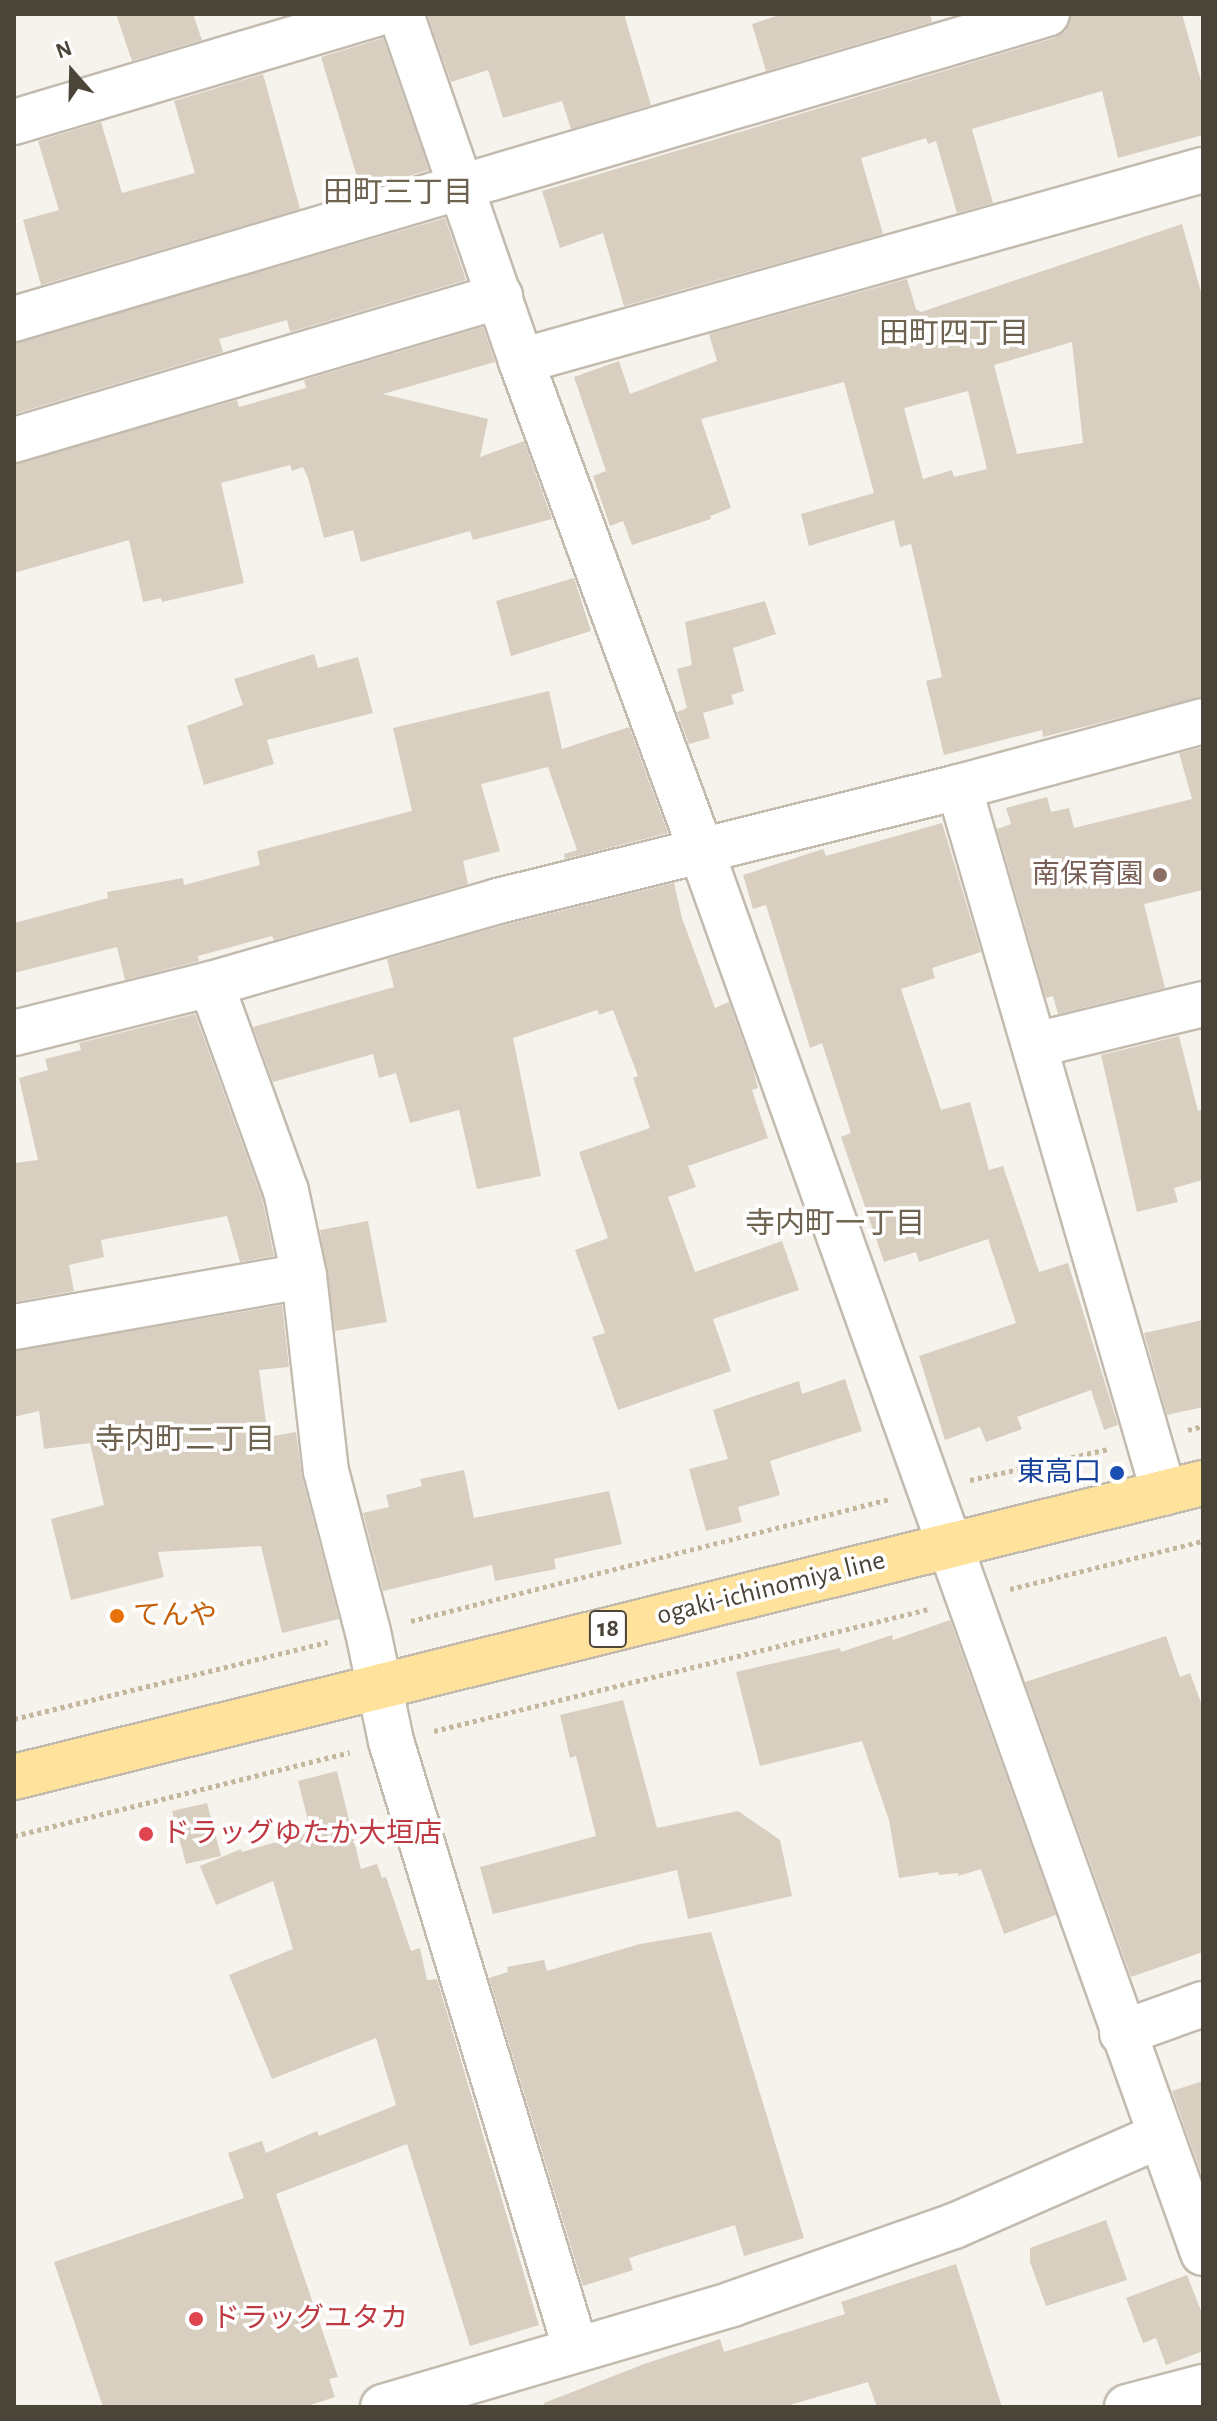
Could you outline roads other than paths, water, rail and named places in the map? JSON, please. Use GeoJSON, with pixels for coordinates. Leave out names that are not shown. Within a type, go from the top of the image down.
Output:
{"type":"FeatureCollection","features":[{"type":"Feature","properties":{"kind":"main road","name":"ogaki-ichinomiya line"},"geometry":{"type":"LineString","coordinates":[[14,1777],[1183,1488]]}},
{"type":"Feature","properties":{"kind":"street"},"geometry":{"type":"LineString","coordinates":[[14,122],[377,14]]}},
{"type":"Feature","properties":{"kind":"street"},"geometry":{"type":"LineString","coordinates":[[401,14],[521,361],[701,850],[1203,2253]]}},
{"type":"Feature","properties":{"kind":"street"},"geometry":{"type":"LineString","coordinates":[[14,319],[1047,14]]}},
{"type":"Feature","properties":{"kind":"street"},"geometry":{"type":"LineString","coordinates":[[521,361],[1203,170]]}},
{"type":"Feature","properties":{"kind":"street"},"geometry":{"type":"LineString","coordinates":[[14,440],[500,296]]}},
{"type":"Feature","properties":{"kind":"street"},"geometry":{"type":"LineString","coordinates":[[14,1033],[211,984],[498,901],[959,787],[1203,721]]}},
{"type":"Feature","properties":{"kind":"street"},"geometry":{"type":"LineString","coordinates":[[959,787],[1149,1440],[1183,1488]]}},
{"type":"Feature","properties":{"kind":"street"},"geometry":{"type":"LineString","coordinates":[[211,984],[286,1191],[304,1276],[326,1471],[368,1632],[391,1741],[576,2350]]}},
{"type":"Feature","properties":{"kind":"street"},"geometry":{"type":"LineString","coordinates":[[1035,1045],[1203,1004]]}},
{"type":"Feature","properties":{"kind":"street"},"geometry":{"type":"LineString","coordinates":[[14,1327],[304,1276]]}},
{"type":"Feature","properties":{"kind":"street"},"geometry":{"type":"LineString","coordinates":[[1122,2033],[1203,2004]]}},
{"type":"Feature","properties":{"kind":"street"},"geometry":{"type":"LineString","coordinates":[[383,2407],[732,2304],[954,2226],[1161,2135]]}},
{"type":"Feature","properties":{"kind":"street"},"geometry":{"type":"LineString","coordinates":[[1127,2407],[1203,2387]]}},
{"type":"Feature","properties":{"kind":"place","name":"南保育園"},"geometry":{"type":"Point","coordinates":[1160,875]}},
{"type":"Feature","properties":{"kind":"place","name":"東高口"},"geometry":{"type":"Point","coordinates":[1117,1473]}},
{"type":"Feature","properties":{"kind":"place","name":"てんや"},"geometry":{"type":"Point","coordinates":[117,1616]}},
{"type":"Feature","properties":{"kind":"place","name":"ドラッグゆたか大垣店"},"geometry":{"type":"Point","coordinates":[146,1834]}},
{"type":"Feature","properties":{"kind":"place","name":"ドラッグユタカ"},"geometry":{"type":"Point","coordinates":[196,2319]}},
{"type":"Feature","properties":{"kind":"district","name":"田町三丁目"},"geometry":{"type":"Point","coordinates":[398,193]}},
{"type":"Feature","properties":{"kind":"district","name":"田町四丁目"},"geometry":{"type":"Point","coordinates":[954,334]}},
{"type":"Feature","properties":{"kind":"district","name":"寺内町一丁目"},"geometry":{"type":"Point","coordinates":[835,1224]}},
{"type":"Feature","properties":{"kind":"district","name":"寺内町二丁目"},"geometry":{"type":"Point","coordinates":[185,1440]}}]}
